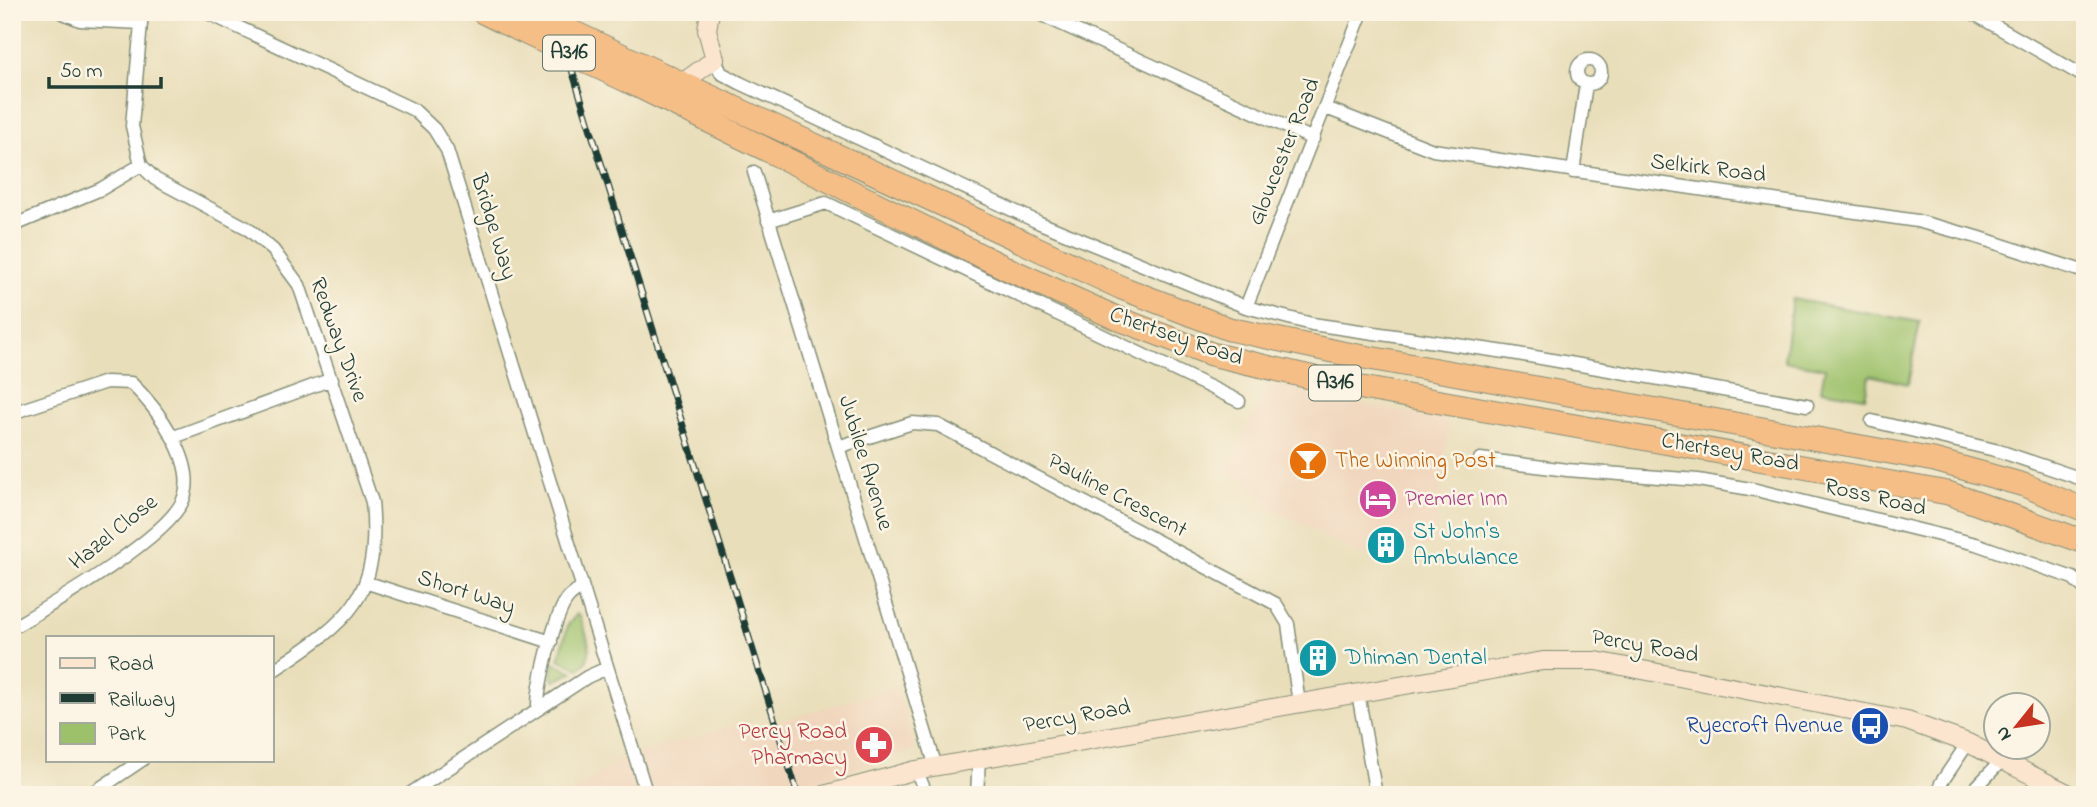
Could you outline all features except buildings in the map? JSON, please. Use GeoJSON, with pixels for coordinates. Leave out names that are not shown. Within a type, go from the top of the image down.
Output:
{"type":"FeatureCollection","features":[{"type":"Feature","properties":{"kind":"highway","name":"Chertsey Road"},"geometry":{"type":"LineString","coordinates":[[483,12],[635,73],[681,84],[1122,288],[1229,329],[1393,362],[1934,460],[2024,485],[2085,510]]}},
{"type":"Feature","properties":{"kind":"highway","name":"Chertsey Road"},"geometry":{"type":"LineString","coordinates":[[530,12],[635,73],[1008,269],[1114,317],[1211,355],[1340,384],[1948,494],[2085,542]]}},
{"type":"Feature","properties":{"kind":"street"},"geometry":{"type":"LineString","coordinates":[[12,226],[101,189],[141,165],[132,126],[142,18],[80,20],[61,12]]}},
{"type":"Feature","properties":{"kind":"street","name":"Bridge Way"},"geometry":{"type":"LineString","coordinates":[[206,12],[414,110],[434,129],[447,150],[647,795]]}},
{"type":"Feature","properties":{"kind":"street"},"geometry":{"type":"LineString","coordinates":[[710,12],[707,30],[721,73],[1040,223],[1246,307],[1312,324],[1512,353],[1807,405]]}},
{"type":"Feature","properties":{"kind":"street"},"geometry":{"type":"LineString","coordinates":[[1035,12],[1313,139]]}},
{"type":"Feature","properties":{"kind":"street","name":"Gloucester Road"},"geometry":{"type":"LineString","coordinates":[[1246,307],[1362,12]]}},
{"type":"Feature","properties":{"kind":"street"},"geometry":{"type":"LineString","coordinates":[[1972,12],[2085,77]]}},
{"type":"Feature","properties":{"kind":"street"},"geometry":{"type":"LineString","coordinates":[[681,84],[715,59]]}},
{"type":"Feature","properties":{"kind":"street"},"geometry":{"type":"LineString","coordinates":[[1573,172],[1586,84]]}},
{"type":"Feature","properties":{"kind":"street","name":"Selkirk Road"},"geometry":{"type":"LineString","coordinates":[[1326,108],[1433,150],[1917,221],[1978,237],[2085,272]]}},
{"type":"Feature","properties":{"kind":"street","name":"Redway Drive"},"geometry":{"type":"LineString","coordinates":[[141,165],[155,179],[247,229],[273,250],[299,285],[372,502],[375,539],[368,583],[355,604],[332,631],[273,671]]}},
{"type":"Feature","properties":{"kind":"street","name":"Jubilee Avenue"},"geometry":{"type":"LineString","coordinates":[[754,172],[936,767]]}},
{"type":"Feature","properties":{"kind":"street","name":"Chertsey Road"},"geometry":{"type":"LineString","coordinates":[[768,221],[826,204],[1239,401]]}},
{"type":"Feature","properties":{"kind":"street"},"geometry":{"type":"LineString","coordinates":[[1030,244],[1040,223]]}},
{"type":"Feature","properties":{"kind":"street"},"geometry":{"type":"LineString","coordinates":[[174,437],[332,379]]}},
{"type":"Feature","properties":{"kind":"street","name":"Hazel Close"},"geometry":{"type":"LineString","coordinates":[[12,413],[106,382],[131,383],[149,399],[174,437],[186,477],[183,500],[167,521],[81,587],[12,628]]}},
{"type":"Feature","properties":{"kind":"street"},"geometry":{"type":"LineString","coordinates":[[1872,421],[1999,451],[2085,480]]}},
{"type":"Feature","properties":{"kind":"street","name":"Pauline Crescent"},"geometry":{"type":"LineString","coordinates":[[838,447],[912,423],[938,425],[1276,604],[1288,624],[1299,704]]}},
{"type":"Feature","properties":{"kind":"street","name":"Ross Road"},"geometry":{"type":"LineString","coordinates":[[1480,459],[1567,470],[1698,480],[1756,491],[1976,544],[2073,578],[2085,589]]}},
{"type":"Feature","properties":{"kind":"street","name":"Short Way"},"geometry":{"type":"LineString","coordinates":[[368,583],[551,642]]}},
{"type":"Feature","properties":{"kind":"street"},"geometry":{"type":"LineString","coordinates":[[538,709],[538,696],[551,642],[567,598],[583,587]]}},
{"type":"Feature","properties":{"kind":"street","name":"Percy Road"},"geometry":{"type":"LineString","coordinates":[[824,795],[916,770],[979,758],[1543,661],[1596,661],[1907,721],[1982,750]]}},
{"type":"Feature","properties":{"kind":"street"},"geometry":{"type":"LineString","coordinates":[[408,795],[587,677],[607,668]]}},
{"type":"Feature","properties":{"kind":"street"},"geometry":{"type":"LineString","coordinates":[[1358,693],[1376,795]]}},
{"type":"Feature","properties":{"kind":"street"},"geometry":{"type":"LineString","coordinates":[[1941,795],[1941,783],[1968,743]]}},
{"type":"Feature","properties":{"kind":"street"},"geometry":{"type":"LineString","coordinates":[[977,795],[979,758]]}},
{"type":"Feature","properties":{"kind":"street"},"geometry":{"type":"LineString","coordinates":[[90,795],[139,762]]}},
{"type":"Feature","properties":{"kind":"street"},"geometry":{"type":"LineString","coordinates":[[1969,795],[2000,762]]}},
{"type":"Feature","properties":{"kind":"street","name":"Percy Road"},"geometry":{"type":"LineString","coordinates":[[2006,762],[2071,795]]}},
{"type":"Feature","properties":{"kind":"street"},"geometry":{"type":"LineString","coordinates":[[916,770],[927,795]]}},
{"type":"Feature","properties":{"kind":"shaded area"},"geometry":{"type":"Polygon","coordinates":[[[1269,384],[1449,422],[1435,545],[1362,556],[1272,508],[1246,480],[1225,471],[1269,384]]]}},
{"type":"Feature","properties":{"kind":"shaded area"},"geometry":{"type":"Polygon","coordinates":[[[897,687],[915,749],[779,795],[569,795],[622,758],[744,723],[747,731],[897,687]]]}},
{"type":"Feature","properties":{"kind":"green space"},"geometry":{"type":"Polygon","coordinates":[[[1792,299],[1920,322],[1908,384],[1870,375],[1865,397],[1821,390],[1825,368],[1784,361],[1792,299]]]}},
{"type":"Feature","properties":{"kind":"green space"},"geometry":{"type":"Polygon","coordinates":[[[577,614],[589,644],[588,657],[579,669],[559,659],[568,625],[577,614]]]}},
{"type":"Feature","properties":{"kind":"green space"},"geometry":{"type":"Polygon","coordinates":[[[555,663],[573,672],[555,681],[551,677],[555,663]]]}},
{"type":"Feature","properties":{"kind":"railway"},"geometry":{"type":"LineString","coordinates":[[554,12],[798,795]]}},
{"type":"Feature","properties":{"kind":"place","name":"The Winning Post"},"geometry":{"type":"Point","coordinates":[1308,461]}},
{"type":"Feature","properties":{"kind":"place","name":"Premier Inn"},"geometry":{"type":"Point","coordinates":[1378,499]}},
{"type":"Feature","properties":{"kind":"place","name":"St John's Ambulance"},"geometry":{"type":"Point","coordinates":[1386,545]}},
{"type":"Feature","properties":{"kind":"place","name":"Dhiman Dental"},"geometry":{"type":"Point","coordinates":[1318,658]}},
{"type":"Feature","properties":{"kind":"place","name":"Ryecroft Avenue"},"geometry":{"type":"Point","coordinates":[1870,726]}},
{"type":"Feature","properties":{"kind":"place","name":"Percy Road Pharmacy"},"geometry":{"type":"Point","coordinates":[874,745]}}]}
